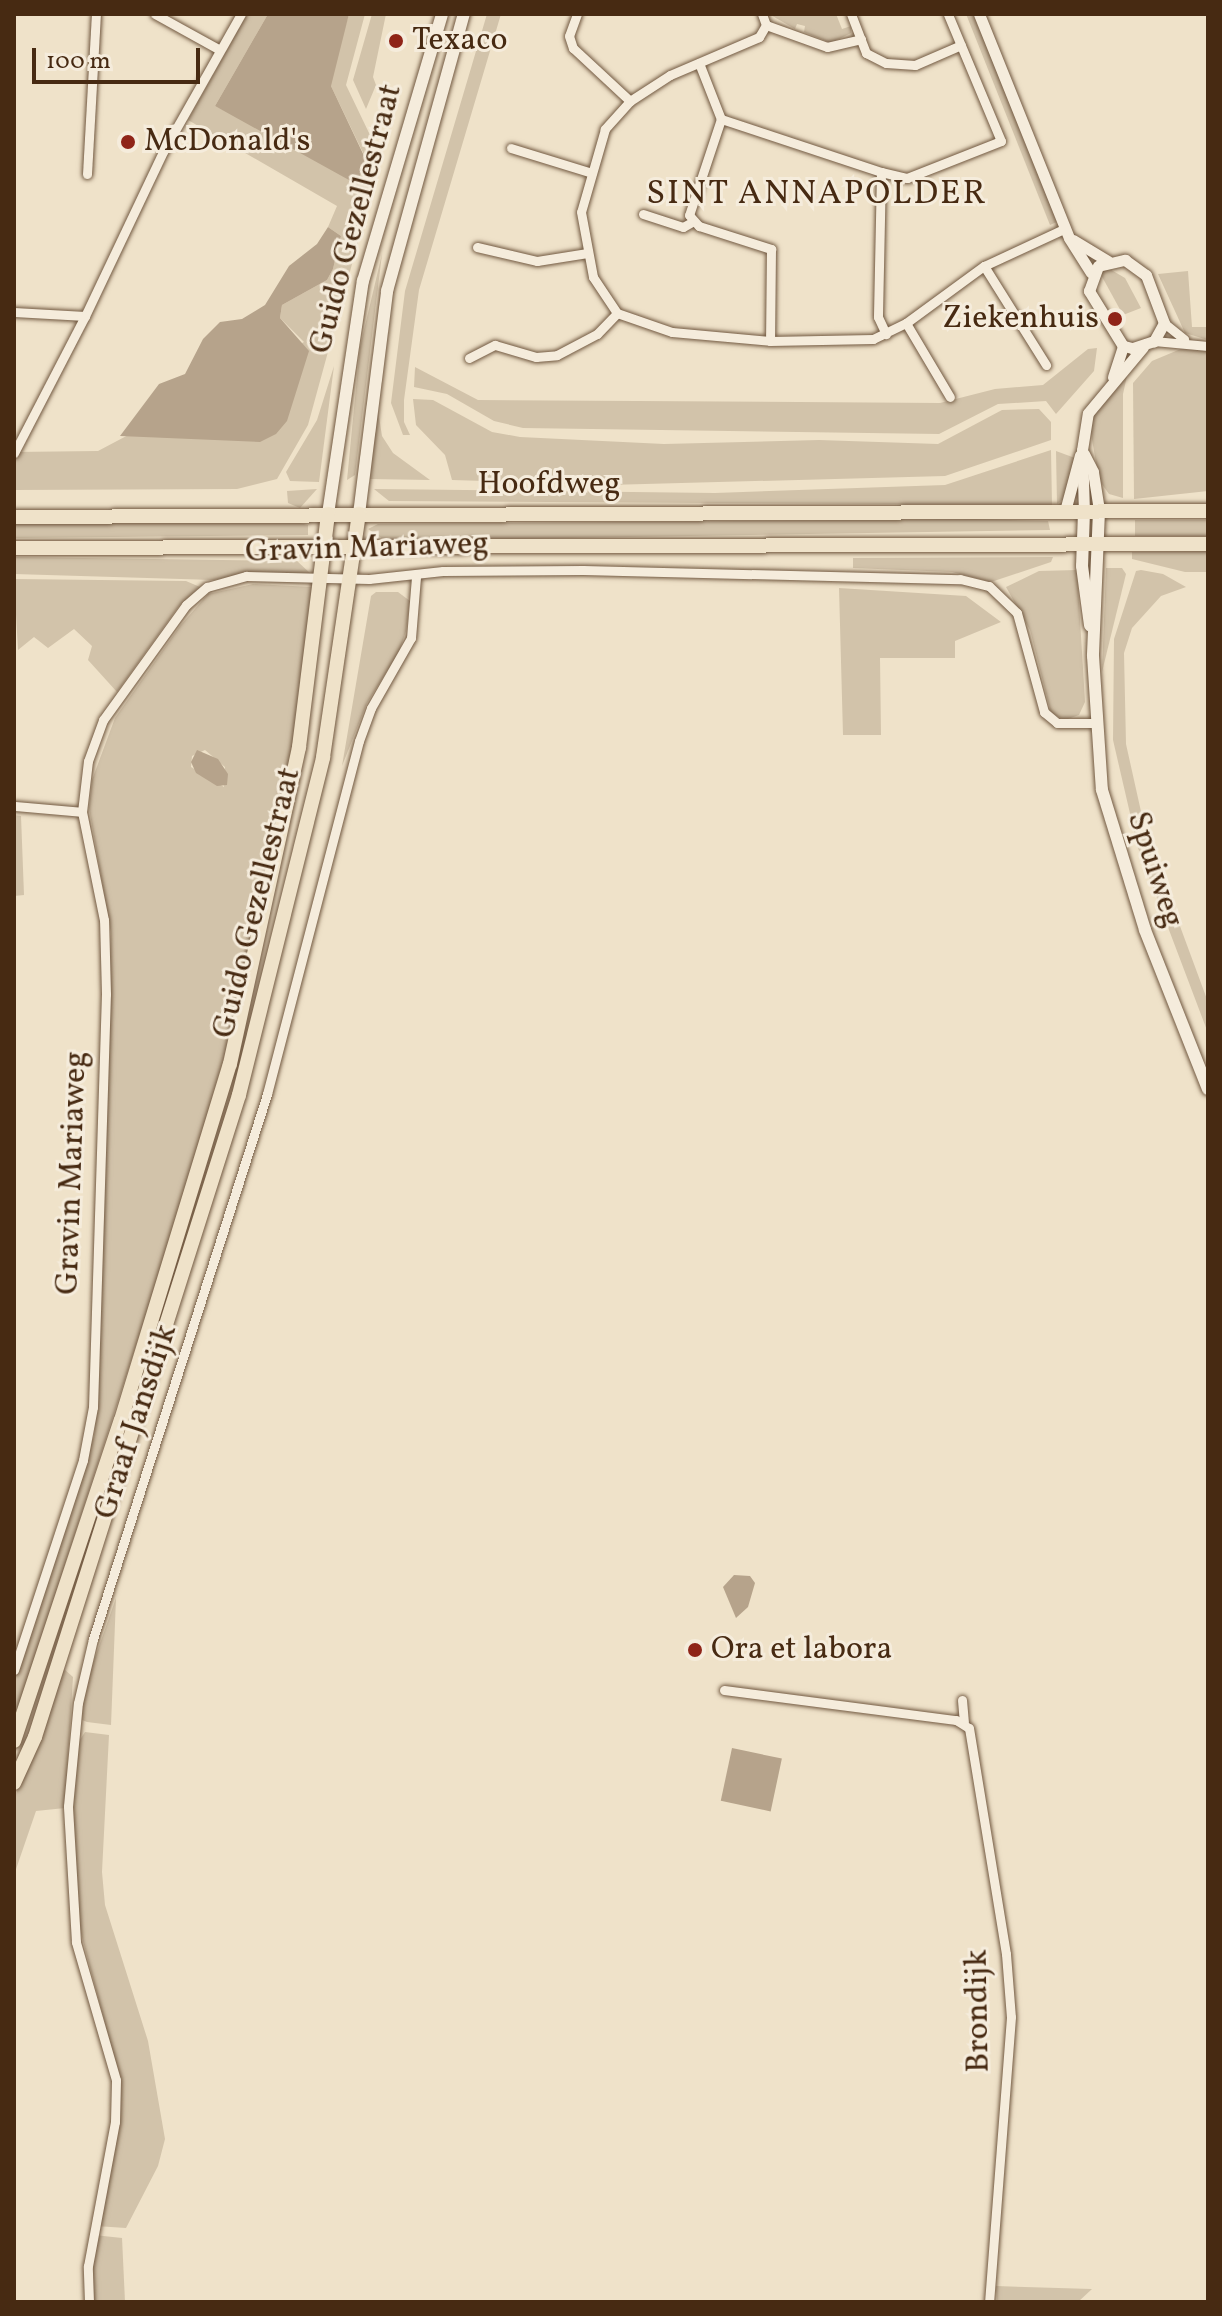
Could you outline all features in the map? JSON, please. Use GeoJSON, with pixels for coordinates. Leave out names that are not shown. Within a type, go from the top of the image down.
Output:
{"type":"FeatureCollection","features":[{"type":"Feature","properties":{"kind":"main road","name":"Guido Gezellestraat"},"geometry":{"type":"LineString","coordinates":[[14,1741],[121,1420],[230,1064],[299,747],[328,514],[363,281],[442,14]]}},
{"type":"Feature","properties":{"kind":"main road","name":"Guido Gezellestraat"},"geometry":{"type":"LineString","coordinates":[[14,1783],[35,1737],[239,1095],[323,757],[351,579],[387,291],[464,14]]}},
{"type":"Feature","properties":{"kind":"main road","name":"Hoofdweg"},"geometry":{"type":"LineString","coordinates":[[14,517],[1208,511]]}},
{"type":"Feature","properties":{"kind":"main road"},"geometry":{"type":"LineString","coordinates":[[1091,512],[1091,545]]}},
{"type":"Feature","properties":{"kind":"main road","name":"Hoofdweg"},"geometry":{"type":"LineString","coordinates":[[14,548],[1208,544]]}},
{"type":"Feature","properties":{"kind":"main road","name":"Spuiweg"},"geometry":{"type":"LineString","coordinates":[[1091,545],[1094,723],[1102,790],[1121,853],[1208,1089]]}},
{"type":"Feature","properties":{"kind":"street"},"geometry":{"type":"LineString","coordinates":[[87,174],[96,14]]}},
{"type":"Feature","properties":{"kind":"street"},"geometry":{"type":"LineString","coordinates":[[155,14],[220,50]]}},
{"type":"Feature","properties":{"kind":"street"},"geometry":{"type":"LineString","coordinates":[[14,453],[85,316],[164,150],[241,14]]}},
{"type":"Feature","properties":{"kind":"street"},"geometry":{"type":"LineString","coordinates":[[577,14],[569,36],[573,48],[630,101]]}},
{"type":"Feature","properties":{"kind":"street"},"geometry":{"type":"LineString","coordinates":[[762,14],[766,25]]}},
{"type":"Feature","properties":{"kind":"street"},"geometry":{"type":"LineString","coordinates":[[851,14],[866,53],[902,66],[961,45]]}},
{"type":"Feature","properties":{"kind":"street"},"geometry":{"type":"LineString","coordinates":[[721,119],[907,178],[1001,141],[948,14]]}},
{"type":"Feature","properties":{"kind":"street"},"geometry":{"type":"LineString","coordinates":[[979,14],[1068,233],[1091,273],[1092,299],[1123,346]]}},
{"type":"Feature","properties":{"kind":"street"},"geometry":{"type":"LineString","coordinates":[[766,25],[827,47],[861,39]]}},
{"type":"Feature","properties":{"kind":"street"},"geometry":{"type":"LineString","coordinates":[[766,25],[759,37],[699,63],[630,101],[605,129],[589,172],[581,212],[593,277],[617,313],[672,332],[770,341],[873,339],[906,323],[984,266],[1068,233]]}},
{"type":"Feature","properties":{"kind":"street"},"geometry":{"type":"LineString","coordinates":[[692,222],[689,215],[721,119],[699,63]]}},
{"type":"Feature","properties":{"kind":"street"},"geometry":{"type":"LineString","coordinates":[[511,148],[589,172]]}},
{"type":"Feature","properties":{"kind":"street"},"geometry":{"type":"LineString","coordinates":[[881,172],[878,317],[886,334]]}},
{"type":"Feature","properties":{"kind":"street"},"geometry":{"type":"LineString","coordinates":[[643,214],[683,227],[692,222],[771,249],[770,341]]}},
{"type":"Feature","properties":{"kind":"street"},"geometry":{"type":"LineString","coordinates":[[1068,233],[1108,261]]}},
{"type":"Feature","properties":{"kind":"street"},"geometry":{"type":"LineString","coordinates":[[477,247],[537,261],[587,253]]}},
{"type":"Feature","properties":{"kind":"street"},"geometry":{"type":"LineString","coordinates":[[1091,273],[1108,261],[1125,260],[1146,275],[1164,323],[1203,346]]}},
{"type":"Feature","properties":{"kind":"street"},"geometry":{"type":"LineString","coordinates":[[984,266],[1046,365]]}},
{"type":"Feature","properties":{"kind":"street"},"geometry":{"type":"LineString","coordinates":[[14,312],[85,316]]}},
{"type":"Feature","properties":{"kind":"street"},"geometry":{"type":"LineString","coordinates":[[469,358],[495,345],[536,357],[557,355],[597,334],[617,313]]}},
{"type":"Feature","properties":{"kind":"street"},"geometry":{"type":"LineString","coordinates":[[906,323],[950,397]]}},
{"type":"Feature","properties":{"kind":"street"},"geometry":{"type":"LineString","coordinates":[[1065,511],[1082,450],[1088,413],[1111,382],[1149,344],[1164,323]]}},
{"type":"Feature","properties":{"kind":"street"},"geometry":{"type":"LineString","coordinates":[[1123,346],[1203,346]]}},
{"type":"Feature","properties":{"kind":"street"},"geometry":{"type":"LineString","coordinates":[[1111,382],[1123,346]]}},
{"type":"Feature","properties":{"kind":"street"},"geometry":{"type":"LineString","coordinates":[[1082,450],[1093,472],[1091,512]]}},
{"type":"Feature","properties":{"kind":"street","name":"Gravin Mariaweg"},"geometry":{"type":"LineString","coordinates":[[14,1670],[83,1460],[93,1407],[106,994],[104,920],[82,812],[88,761],[103,720],[186,605],[222,581],[416,577],[443,571],[583,570],[960,579],[989,586],[1017,613],[1044,712],[1057,723],[1094,723]]}},
{"type":"Feature","properties":{"kind":"street","name":"Graaf Jansdijk"},"geometry":{"type":"LineString","coordinates":[[89,2302],[88,2266],[115,2122],[116,2080],[76,1942],[68,1806],[78,1703],[93,1639],[267,1094],[359,741],[371,708],[411,638],[416,577]]}},
{"type":"Feature","properties":{"kind":"street"},"geometry":{"type":"LineString","coordinates":[[14,806],[82,812]]}},
{"type":"Feature","properties":{"kind":"street"},"geometry":{"type":"LineString","coordinates":[[724,1690],[964,1722]]}},
{"type":"Feature","properties":{"kind":"street","name":"Brondijk"},"geometry":{"type":"LineString","coordinates":[[962,1700],[996,1884],[1011,2017],[989,2302]]}},
{"type":"Feature","properties":{"kind":"shaded area"},"geometry":{"type":"Polygon","coordinates":[[[247,14],[268,14],[215,106],[361,176],[365,157],[331,86],[331,74],[349,14],[365,14],[346,85],[381,158],[308,425],[277,479],[237,489],[14,490],[14,452],[98,451],[304,342],[280,318],[282,305],[327,280],[341,236],[328,227],[337,206],[188,120],[247,14]]]}},
{"type":"Feature","properties":{"kind":"shaded area"},"geometry":{"type":"Polygon","coordinates":[[[268,14],[349,14],[331,86],[365,158],[358,185],[215,106],[268,14]]]}},
{"type":"Feature","properties":{"kind":"shaded area"},"geometry":{"type":"Polygon","coordinates":[[[372,14],[386,14],[373,77],[376,85],[366,109],[353,80],[372,14]]]}},
{"type":"Feature","properties":{"kind":"shaded area"},"geometry":{"type":"Polygon","coordinates":[[[487,14],[501,14],[419,290],[404,400],[404,422],[410,435],[403,435],[391,403],[405,291],[487,14]]]}},
{"type":"Feature","properties":{"kind":"shaded area"},"geometry":{"type":"Polygon","coordinates":[[[769,14],[836,14],[842,29],[851,26],[851,33],[831,43],[804,32],[805,26],[797,24],[795,29],[769,14]]]}},
{"type":"Feature","properties":{"kind":"shaded area"},"geometry":{"type":"Polygon","coordinates":[[[966,14],[973,14],[1059,221],[1050,225],[966,14]]]}},
{"type":"Feature","properties":{"kind":"shaded area"},"geometry":{"type":"Polygon","coordinates":[[[328,227],[341,236],[327,280],[282,305],[280,318],[309,351],[287,421],[276,434],[260,442],[120,436],[159,384],[185,374],[203,339],[220,322],[242,319],[265,305],[289,266],[317,244],[328,227]]]}},
{"type":"Feature","properties":{"kind":"shaded area"},"geometry":{"type":"Polygon","coordinates":[[[382,254],[355,475],[347,480],[360,347],[382,254]]]}},
{"type":"Feature","properties":{"kind":"shaded area"},"geometry":{"type":"Polygon","coordinates":[[[1108,268],[1125,278],[1141,308],[1123,315],[1100,273],[1108,268]]]}},
{"type":"Feature","properties":{"kind":"shaded area"},"geometry":{"type":"Polygon","coordinates":[[[1188,271],[1192,327],[1208,327],[1208,340],[1185,333],[1158,274],[1188,271]]]}},
{"type":"Feature","properties":{"kind":"shaded area"},"geometry":{"type":"Polygon","coordinates":[[[1097,348],[1094,371],[1056,414],[1046,401],[998,404],[939,434],[523,428],[494,421],[447,394],[414,387],[415,367],[478,400],[940,403],[995,389],[1043,385],[1088,349],[1097,348]]]}},
{"type":"Feature","properties":{"kind":"shaded area"},"geometry":{"type":"Polygon","coordinates":[[[1183,348],[1208,350],[1208,491],[1134,499],[1133,383],[1152,361],[1183,348]]]}},
{"type":"Feature","properties":{"kind":"shaded area"},"geometry":{"type":"Polygon","coordinates":[[[334,366],[319,482],[290,481],[286,472],[317,420],[334,366]]]}},
{"type":"Feature","properties":{"kind":"shaded area"},"geometry":{"type":"Polygon","coordinates":[[[1129,367],[1123,394],[1123,498],[1109,494],[1099,480],[1089,422],[1129,367]]]}},
{"type":"Feature","properties":{"kind":"shaded area"},"geometry":{"type":"Polygon","coordinates":[[[413,399],[433,400],[492,432],[520,437],[664,444],[819,440],[938,444],[1002,410],[1039,409],[1051,422],[1051,440],[945,476],[608,485],[452,480],[445,455],[416,425],[413,399]]]}},
{"type":"Feature","properties":{"kind":"shaded area"},"geometry":{"type":"Polygon","coordinates":[[[377,404],[382,436],[393,453],[430,480],[370,479],[377,404]]]}},
{"type":"Feature","properties":{"kind":"shaded area"},"geometry":{"type":"Polygon","coordinates":[[[1051,450],[1052,505],[389,501],[374,489],[715,493],[945,485],[1051,450]]]}},
{"type":"Feature","properties":{"kind":"shaded area"},"geometry":{"type":"Polygon","coordinates":[[[1056,451],[1075,458],[1065,498],[1057,504],[1056,451]]]}},
{"type":"Feature","properties":{"kind":"shaded area"},"geometry":{"type":"Polygon","coordinates":[[[317,489],[300,508],[288,503],[287,491],[317,489]]]}},
{"type":"Feature","properties":{"kind":"shaded area"},"geometry":{"type":"Polygon","coordinates":[[[1135,520],[1208,520],[1208,536],[1135,536],[1135,520]]]}},
{"type":"Feature","properties":{"kind":"shaded area"},"geometry":{"type":"Polygon","coordinates":[[[291,521],[308,525],[308,535],[14,538],[14,524],[291,521]]]}},
{"type":"Feature","properties":{"kind":"shaded area"},"geometry":{"type":"Polygon","coordinates":[[[1048,521],[1050,530],[386,541],[368,529],[378,524],[1048,521]]]}},
{"type":"Feature","properties":{"kind":"shaded area"},"geometry":{"type":"Polygon","coordinates":[[[1208,551],[1208,572],[1185,572],[1132,559],[1132,552],[1208,551]]]}},
{"type":"Feature","properties":{"kind":"shaded area"},"geometry":{"type":"Polygon","coordinates":[[[14,557],[297,561],[311,574],[248,573],[214,580],[14,574],[14,557]]]}},
{"type":"Feature","properties":{"kind":"shaded area"},"geometry":{"type":"Polygon","coordinates":[[[1053,557],[1051,562],[991,582],[952,572],[853,568],[853,558],[1053,557]]]}},
{"type":"Feature","properties":{"kind":"shaded area"},"geometry":{"type":"Polygon","coordinates":[[[1106,568],[1122,568],[1126,574],[1102,672],[1106,568]]]}},
{"type":"Feature","properties":{"kind":"shaded area"},"geometry":{"type":"Polygon","coordinates":[[[1077,570],[1085,702],[1079,715],[1065,720],[1051,713],[1030,630],[1006,587],[1039,571],[1077,570]]]}},
{"type":"Feature","properties":{"kind":"shaded area"},"geometry":{"type":"Polygon","coordinates":[[[1136,571],[1163,574],[1186,587],[1161,596],[1132,628],[1124,653],[1126,744],[1146,834],[1208,1002],[1208,1033],[1138,848],[1113,740],[1114,639],[1136,571]]]}},
{"type":"Feature","properties":{"kind":"shaded area"},"geometry":{"type":"Polygon","coordinates":[[[14,579],[186,581],[200,587],[179,606],[117,692],[88,660],[92,646],[74,629],[48,648],[34,637],[18,650],[14,579]]]}},
{"type":"Feature","properties":{"kind":"shaded area"},"geometry":{"type":"Polygon","coordinates":[[[253,584],[312,587],[293,752],[236,1016],[175,1225],[14,1722],[14,1679],[94,1436],[99,1383],[111,933],[89,808],[92,780],[115,718],[180,626],[208,594],[253,584]],[[205,750],[192,756],[191,767],[224,787],[225,767],[205,750]]]}},
{"type":"Feature","properties":{"kind":"shaded area"},"geometry":{"type":"Polygon","coordinates":[[[839,588],[966,596],[1001,622],[955,641],[955,658],[880,658],[881,735],[843,735],[839,588]]]}},
{"type":"Feature","properties":{"kind":"shaded area"},"geometry":{"type":"Polygon","coordinates":[[[376,592],[398,592],[410,601],[406,631],[399,652],[367,703],[342,766],[371,596],[376,592]]]}},
{"type":"Feature","properties":{"kind":"shaded area"},"geometry":{"type":"Polygon","coordinates":[[[197,750],[218,759],[228,774],[227,785],[217,786],[196,773],[191,762],[197,750]]]}},
{"type":"Feature","properties":{"kind":"shaded area"},"geometry":{"type":"Polygon","coordinates":[[[14,815],[21,816],[24,895],[14,896],[14,815]]]}},
{"type":"Feature","properties":{"kind":"shaded area"},"geometry":{"type":"Polygon","coordinates":[[[734,1575],[750,1576],[755,1583],[748,1607],[736,1618],[723,1587],[734,1575]]]}},
{"type":"Feature","properties":{"kind":"shaded area"},"geometry":{"type":"Polygon","coordinates":[[[116,1598],[111,1725],[87,1722],[80,1719],[84,1689],[116,1598]]]}},
{"type":"Feature","properties":{"kind":"shaded area"},"geometry":{"type":"Polygon","coordinates":[[[64,1669],[73,1677],[65,1808],[36,1811],[14,1875],[14,1799],[64,1669]]]}},
{"type":"Feature","properties":{"kind":"shaded area"},"geometry":{"type":"Polygon","coordinates":[[[85,1732],[109,1735],[102,1872],[105,1905],[148,2041],[165,2139],[158,2166],[126,2228],[96,2226],[119,2076],[78,1922],[72,1844],[76,1746],[85,1732]]]}},
{"type":"Feature","properties":{"kind":"shaded area"},"geometry":{"type":"Polygon","coordinates":[[[732,1748],[782,1759],[771,1811],[721,1801],[732,1748]]]}},
{"type":"Feature","properties":{"kind":"shaded area"},"geometry":{"type":"Polygon","coordinates":[[[94,2235],[122,2238],[125,2302],[91,2302],[94,2235]]]}},
{"type":"Feature","properties":{"kind":"shaded area"},"geometry":{"type":"Polygon","coordinates":[[[996,2286],[1092,2289],[1078,2302],[997,2302],[996,2286]]]}},
{"type":"Feature","properties":{"kind":"place","name":"Texaco"},"geometry":{"type":"Point","coordinates":[396,41]}},
{"type":"Feature","properties":{"kind":"place","name":"McDonald's"},"geometry":{"type":"Point","coordinates":[128,142]}},
{"type":"Feature","properties":{"kind":"place","name":"Ziekenhuis"},"geometry":{"type":"Point","coordinates":[1115,319]}},
{"type":"Feature","properties":{"kind":"place","name":"Ora et labora"},"geometry":{"type":"Point","coordinates":[695,1650]}},
{"type":"Feature","properties":{"kind":"district","name":"SINT ANNAPOLDER"},"geometry":{"type":"Point","coordinates":[817,195]}}]}
